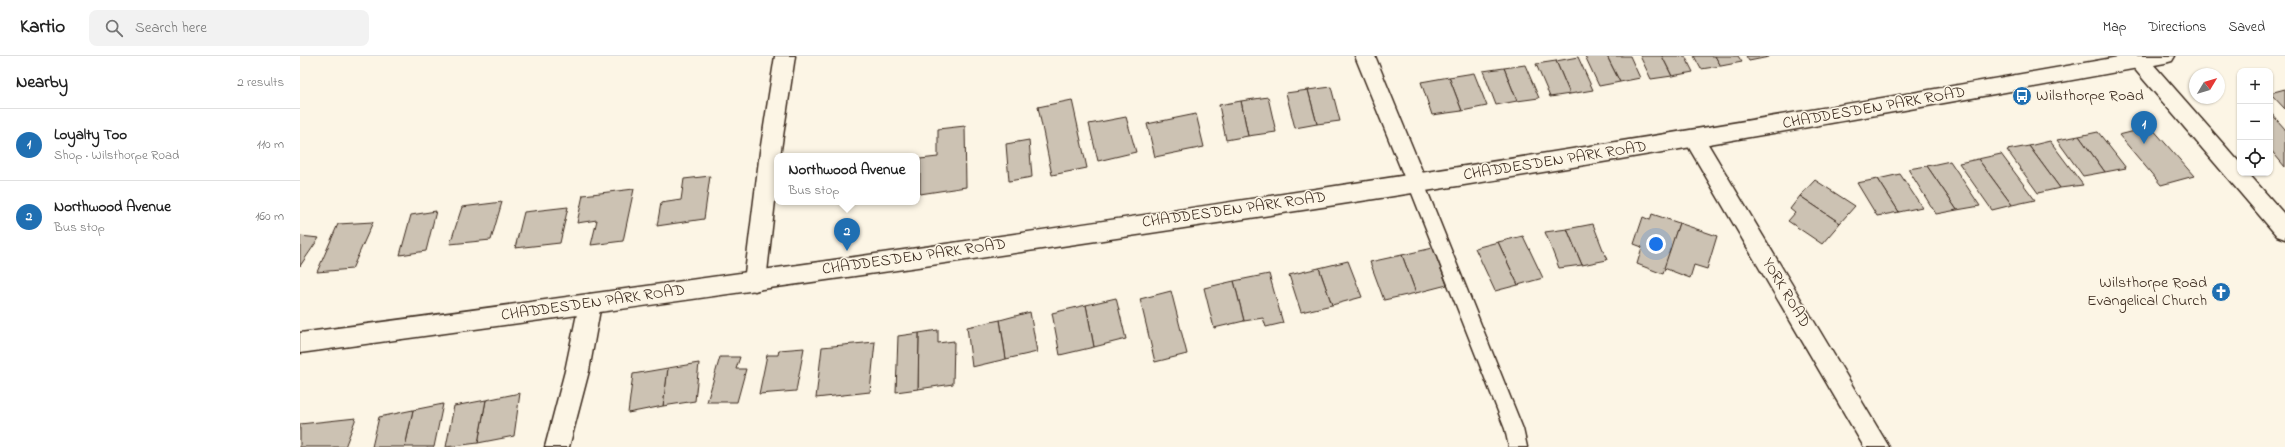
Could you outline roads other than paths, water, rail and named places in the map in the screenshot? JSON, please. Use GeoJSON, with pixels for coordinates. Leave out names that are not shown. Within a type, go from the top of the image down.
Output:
{"type":"FeatureCollection","features":[{"type":"Feature","properties":{"kind":"street"},"geometry":{"type":"LineString","coordinates":[[755,281],[770,152],[785,56]]}},
{"type":"Feature","properties":{"kind":"street"},"geometry":{"type":"LineString","coordinates":[[1365,56],[1416,183]]}},
{"type":"Feature","properties":{"kind":"street","name":"CHADDESDEN PARK ROAD"},"geometry":{"type":"LineString","coordinates":[[300,342],[755,281],[1416,183],[1695,140],[2165,56]]}},
{"type":"Feature","properties":{"kind":"street"},"geometry":{"type":"LineString","coordinates":[[2139,61],[2285,230]]}},
{"type":"Feature","properties":{"kind":"street","name":"YORK ROAD"},"geometry":{"type":"LineString","coordinates":[[1695,140],[1877,447]]}},
{"type":"Feature","properties":{"kind":"street"},"geometry":{"type":"LineString","coordinates":[[557,447],[577,371],[590,304]]}},
{"type":"Feature","properties":{"kind":"lane"},"geometry":{"type":"LineString","coordinates":[[1416,183],[1433,229],[1514,429],[1518,447]]}},
{"type":"Feature","properties":{"kind":"place","name":"Wilsthorpe Road"},"geometry":{"type":"Point","coordinates":[2022,96]}},
{"type":"Feature","properties":{"kind":"place","name":"Loyalty Too"},"geometry":{"type":"Point","coordinates":[2144,144]}},
{"type":"Feature","properties":{"kind":"place","name":"Northwood Avenue"},"geometry":{"type":"Point","coordinates":[847,251]}},
{"type":"Feature","properties":{"kind":"place","name":"Wilsthorpe Road Evangelical Church"},"geometry":{"type":"Point","coordinates":[2221,292]}}]}
